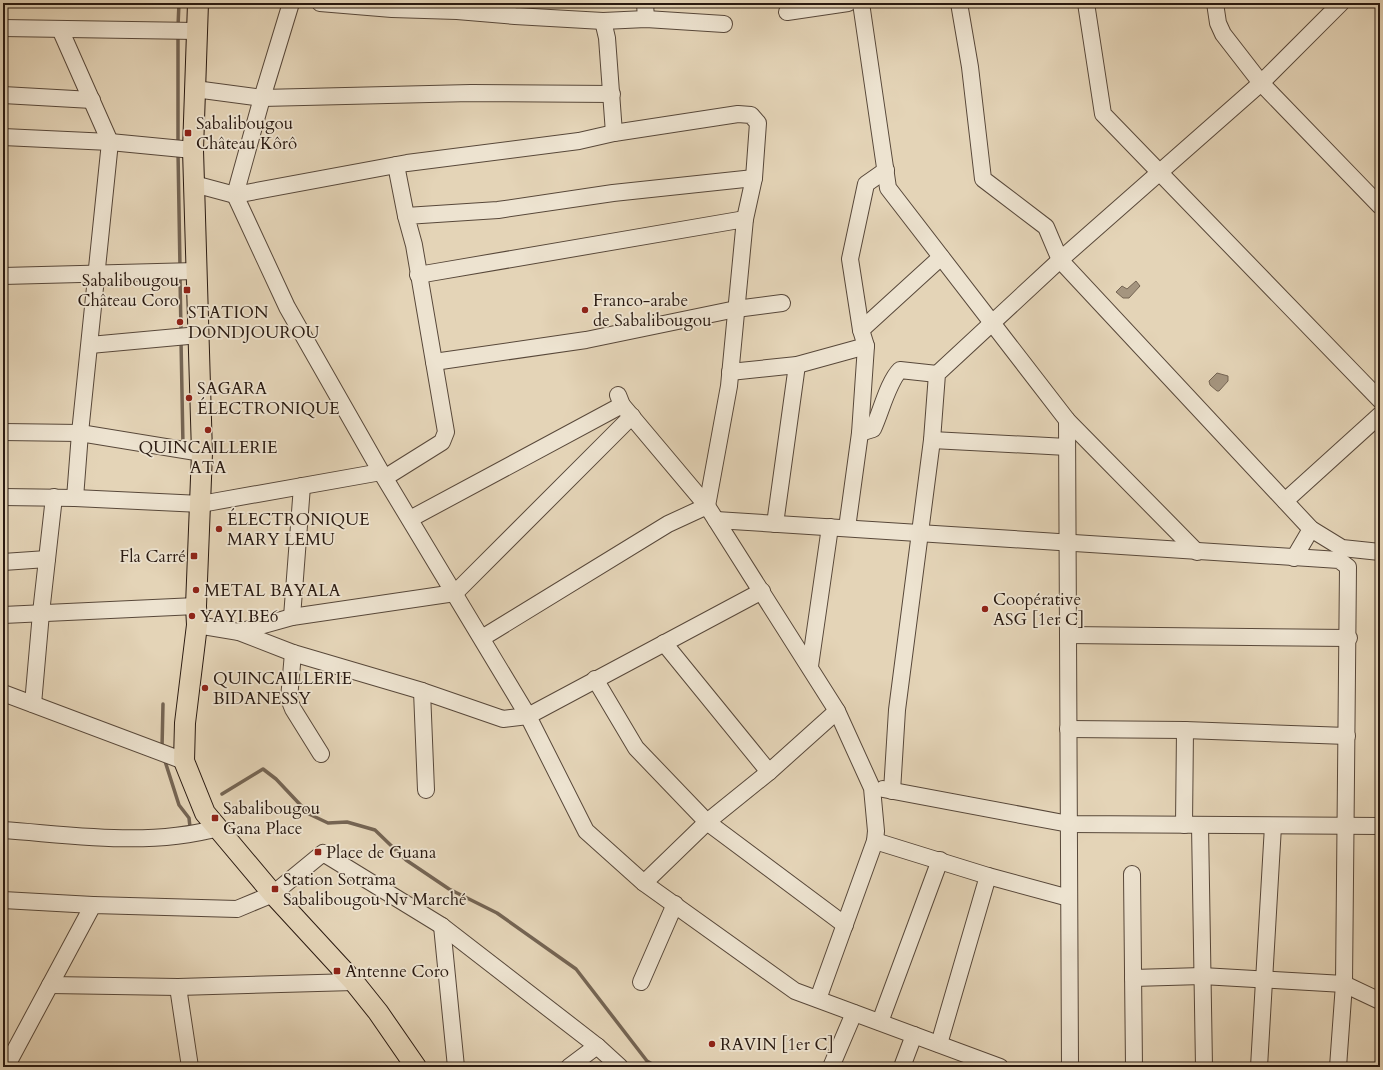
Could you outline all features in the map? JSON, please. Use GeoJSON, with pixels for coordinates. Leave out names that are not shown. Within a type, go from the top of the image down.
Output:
{"type":"FeatureCollection","features":[{"type":"Feature","properties":{"kind":"main road"},"geometry":{"type":"LineString","coordinates":[[198,3],[194,89],[194,184],[202,453],[196,606],[197,625],[185,723],[184,761],[205,812],[273,894],[354,982],[378,1012],[416,1067]]}},
{"type":"Feature","properties":{"kind":"street"},"geometry":{"type":"LineString","coordinates":[[291,3],[234,195],[287,307],[384,475],[528,716],[586,831],[644,883],[795,991],[939,1044],[976,1063],[1000,1067]]}},
{"type":"Feature","properties":{"kind":"street"},"geometry":{"type":"LineString","coordinates":[[320,3],[516,10],[603,21],[646,19],[724,24]]}},
{"type":"Feature","properties":{"kind":"street"},"geometry":{"type":"LineString","coordinates":[[645,3],[646,19]]}},
{"type":"Feature","properties":{"kind":"street"},"geometry":{"type":"LineString","coordinates":[[787,12],[848,3]]}},
{"type":"Feature","properties":{"kind":"street"},"geometry":{"type":"LineString","coordinates":[[861,3],[888,188],[1067,420],[1197,552]]}},
{"type":"Feature","properties":{"kind":"street"},"geometry":{"type":"LineString","coordinates":[[959,3],[970,67],[983,179],[1046,227],[1060,260],[1311,529],[1342,548],[1380,552]]}},
{"type":"Feature","properties":{"kind":"street"},"geometry":{"type":"LineString","coordinates":[[1086,3],[1103,114],[1380,400]]}},
{"type":"Feature","properties":{"kind":"street"},"geometry":{"type":"LineString","coordinates":[[1215,3],[1218,22],[1223,34],[1261,83],[1380,206]]}},
{"type":"Feature","properties":{"kind":"street"},"geometry":{"type":"LineString","coordinates":[[892,791],[897,710],[932,440],[937,374],[1060,260],[1261,83],[1341,3]]}},
{"type":"Feature","properties":{"kind":"street"},"geometry":{"type":"LineString","coordinates":[[603,21],[607,38],[614,133]]}},
{"type":"Feature","properties":{"kind":"street"},"geometry":{"type":"LineString","coordinates":[[3,28],[196,31]]}},
{"type":"Feature","properties":{"kind":"street"},"geometry":{"type":"LineString","coordinates":[[60,29],[110,142],[80,433],[75,498]]}},
{"type":"Feature","properties":{"kind":"street"},"geometry":{"type":"LineString","coordinates":[[194,89],[262,98],[471,93],[612,94]]}},
{"type":"Feature","properties":{"kind":"street"},"geometry":{"type":"LineString","coordinates":[[3,95],[92,100]]}},
{"type":"Feature","properties":{"kind":"street"},"geometry":{"type":"LineString","coordinates":[[194,184],[234,195],[396,166],[579,141],[614,133],[738,114],[751,115],[758,123],[754,178],[745,219],[730,372],[707,506]]}},
{"type":"Feature","properties":{"kind":"street"},"geometry":{"type":"LineString","coordinates":[[3,137],[110,142],[194,150]]}},
{"type":"Feature","properties":{"kind":"street"},"geometry":{"type":"LineString","coordinates":[[3,497],[75,498],[200,504],[302,486],[384,475],[442,442],[446,432],[418,275],[414,244],[406,216],[396,166]]}},
{"type":"Feature","properties":{"kind":"street"},"geometry":{"type":"LineString","coordinates":[[847,528],[860,433],[866,346],[861,330],[850,258],[866,184],[886,170]]}},
{"type":"Feature","properties":{"kind":"street"},"geometry":{"type":"LineString","coordinates":[[406,216],[498,210],[613,193],[754,178]]}},
{"type":"Feature","properties":{"kind":"street"},"geometry":{"type":"LineString","coordinates":[[418,275],[745,219]]}},
{"type":"Feature","properties":{"kind":"street"},"geometry":{"type":"LineString","coordinates":[[861,330],[941,257]]}},
{"type":"Feature","properties":{"kind":"street"},"geometry":{"type":"LineString","coordinates":[[3,276],[196,271]]}},
{"type":"Feature","properties":{"kind":"street"},"geometry":{"type":"LineString","coordinates":[[434,362],[586,340],[736,309],[782,303]]}},
{"type":"Feature","properties":{"kind":"street"},"geometry":{"type":"LineString","coordinates":[[90,345],[199,335]]}},
{"type":"Feature","properties":{"kind":"street"},"geometry":{"type":"LineString","coordinates":[[730,372],[797,365],[866,346]]}},
{"type":"Feature","properties":{"kind":"street"},"geometry":{"type":"LineString","coordinates":[[775,524],[797,365]]}},
{"type":"Feature","properties":{"kind":"street"},"geometry":{"type":"LineString","coordinates":[[860,433],[873,429],[893,378],[900,370],[937,374]]}},
{"type":"Feature","properties":{"kind":"street"},"geometry":{"type":"LineString","coordinates":[[410,519],[624,406]]}},
{"type":"Feature","properties":{"kind":"street"},"geometry":{"type":"LineString","coordinates":[[624,406],[707,506],[810,666],[837,712],[872,788],[876,831],[875,841],[818,999]]}},
{"type":"Feature","properties":{"kind":"street"},"geometry":{"type":"LineString","coordinates":[[239,632],[292,618],[455,593],[624,406]]}},
{"type":"Feature","properties":{"kind":"street"},"geometry":{"type":"LineString","coordinates":[[1285,501],[1380,415]]}},
{"type":"Feature","properties":{"kind":"street"},"geometry":{"type":"LineString","coordinates":[[1067,420],[1070,1067]]}},
{"type":"Feature","properties":{"kind":"street"},"geometry":{"type":"LineString","coordinates":[[3,432],[80,433],[202,453]]}},
{"type":"Feature","properties":{"kind":"street"},"geometry":{"type":"LineString","coordinates":[[932,440],[1067,447]]}},
{"type":"Feature","properties":{"kind":"street"},"geometry":{"type":"LineString","coordinates":[[292,618],[302,486]]}},
{"type":"Feature","properties":{"kind":"street"},"geometry":{"type":"LineString","coordinates":[[33,704],[41,613],[54,498]]}},
{"type":"Feature","properties":{"kind":"street"},"geometry":{"type":"LineString","coordinates":[[482,638],[668,524],[707,506]]}},
{"type":"Feature","properties":{"kind":"street"},"geometry":{"type":"LineString","coordinates":[[716,520],[1339,560],[1348,567],[1349,638],[1344,984],[1338,1067]]}},
{"type":"Feature","properties":{"kind":"street"},"geometry":{"type":"LineString","coordinates":[[810,666],[830,528]]}},
{"type":"Feature","properties":{"kind":"street"},"geometry":{"type":"LineString","coordinates":[[1294,558],[1311,529]]}},
{"type":"Feature","properties":{"kind":"street"},"geometry":{"type":"LineString","coordinates":[[3,562],[47,559]]}},
{"type":"Feature","properties":{"kind":"street"},"geometry":{"type":"LineString","coordinates":[[197,625],[239,632],[293,653],[422,691],[503,719],[528,716],[762,591]]}},
{"type":"Feature","properties":{"kind":"street"},"geometry":{"type":"LineString","coordinates":[[3,615],[196,606]]}},
{"type":"Feature","properties":{"kind":"street"},"geometry":{"type":"LineString","coordinates":[[1068,635],[1349,638]]}},
{"type":"Feature","properties":{"kind":"street"},"geometry":{"type":"LineString","coordinates":[[664,643],[769,772]]}},
{"type":"Feature","properties":{"kind":"street"},"geometry":{"type":"LineString","coordinates":[[293,653],[289,699],[293,709],[321,754]]}},
{"type":"Feature","properties":{"kind":"street"},"geometry":{"type":"LineString","coordinates":[[595,679],[636,748],[708,822],[845,925]]}},
{"type":"Feature","properties":{"kind":"street"},"geometry":{"type":"LineString","coordinates":[[422,691],[426,790]]}},
{"type":"Feature","properties":{"kind":"street"},"geometry":{"type":"LineString","coordinates":[[3,693],[184,761]]}},
{"type":"Feature","properties":{"kind":"street"},"geometry":{"type":"LineString","coordinates":[[644,883],[708,822],[769,772],[837,712]]}},
{"type":"Feature","properties":{"kind":"street"},"geometry":{"type":"LineString","coordinates":[[1068,729],[1185,730],[1347,736]]}},
{"type":"Feature","properties":{"kind":"street"},"geometry":{"type":"LineString","coordinates":[[1184,825],[1185,730]]}},
{"type":"Feature","properties":{"kind":"street"},"geometry":{"type":"LineString","coordinates":[[872,788],[1069,824],[1380,826]]}},
{"type":"Feature","properties":{"kind":"street"},"geometry":{"type":"LineString","coordinates":[[1200,825],[1204,1067]]}},
{"type":"Feature","properties":{"kind":"street"},"geometry":{"type":"LineString","coordinates":[[1259,1067],[1266,979],[1273,826]]}},
{"type":"Feature","properties":{"kind":"street"},"geometry":{"type":"LineString","coordinates":[[3,830],[146,839],[198,833],[218,828]]}},
{"type":"Feature","properties":{"kind":"street"},"geometry":{"type":"LineString","coordinates":[[875,841],[988,876],[1069,898]]}},
{"type":"Feature","properties":{"kind":"street"},"geometry":{"type":"LineString","coordinates":[[3,900],[93,906],[237,909],[273,894],[323,853],[442,926],[598,1046],[620,1067]]}},
{"type":"Feature","properties":{"kind":"street"},"geometry":{"type":"LineString","coordinates":[[880,1022],[940,860]]}},
{"type":"Feature","properties":{"kind":"street"},"geometry":{"type":"LineString","coordinates":[[1132,874],[1134,1067]]}},
{"type":"Feature","properties":{"kind":"street"},"geometry":{"type":"LineString","coordinates":[[939,1044],[988,876]]}},
{"type":"Feature","properties":{"kind":"street"},"geometry":{"type":"LineString","coordinates":[[642,982],[675,904]]}},
{"type":"Feature","properties":{"kind":"street"},"geometry":{"type":"LineString","coordinates":[[6,1067],[11,1042],[50,985],[93,906]]}},
{"type":"Feature","properties":{"kind":"street"},"geometry":{"type":"LineString","coordinates":[[442,926],[456,1067]]}},
{"type":"Feature","properties":{"kind":"street"},"geometry":{"type":"LineString","coordinates":[[1133,978],[1202,976],[1344,984],[1380,1001]]}},
{"type":"Feature","properties":{"kind":"street"},"geometry":{"type":"LineString","coordinates":[[50,985],[178,987],[354,982]]}},
{"type":"Feature","properties":{"kind":"street"},"geometry":{"type":"LineString","coordinates":[[178,987],[190,1067]]}},
{"type":"Feature","properties":{"kind":"street"},"geometry":{"type":"LineString","coordinates":[[831,1067],[854,1013]]}},
{"type":"Feature","properties":{"kind":"street"},"geometry":{"type":"LineString","coordinates":[[902,1067],[914,1035]]}},
{"type":"Feature","properties":{"kind":"street"},"geometry":{"type":"LineString","coordinates":[[570,1067],[598,1046]]}},
{"type":"Feature","properties":{"kind":"shaded area"},"geometry":{"type":"Polygon","coordinates":[[[1136,281],[1140,286],[1129,298],[1123,298],[1116,292],[1122,286],[1127,289],[1136,281]]]}},
{"type":"Feature","properties":{"kind":"shaded area"},"geometry":{"type":"Polygon","coordinates":[[[1217,373],[1228,376],[1228,381],[1219,391],[1210,385],[1209,381],[1217,373]]]}},
{"type":"Feature","properties":{"kind":"waterway"},"geometry":{"type":"LineString","coordinates":[[178,26],[179,3]]}},
{"type":"Feature","properties":{"kind":"waterway"},"geometry":{"type":"LineString","coordinates":[[178,34],[178,144]]}},
{"type":"Feature","properties":{"kind":"waterway"},"geometry":{"type":"LineString","coordinates":[[178,152],[180,268]]}},
{"type":"Feature","properties":{"kind":"waterway"},"geometry":{"type":"LineString","coordinates":[[180,276],[181,332]]}},
{"type":"Feature","properties":{"kind":"waterway"},"geometry":{"type":"LineString","coordinates":[[181,340],[183,446]]}},
{"type":"Feature","properties":{"kind":"waterway"},"geometry":{"type":"LineString","coordinates":[[162,748],[163,704]]}},
{"type":"Feature","properties":{"kind":"waterway"},"geometry":{"type":"LineString","coordinates":[[164,758],[179,805],[189,818],[189,829]]}},
{"type":"Feature","properties":{"kind":"waterway"},"geometry":{"type":"LineString","coordinates":[[222,794],[263,769],[276,779],[309,814],[328,823],[347,822],[375,830],[406,860],[449,889],[497,913],[576,969],[647,1061],[657,1067]]}},
{"type":"Feature","properties":{"kind":"place","name":"Sabalibougou Château Kôrô"},"geometry":{"type":"Point","coordinates":[188,133]}},
{"type":"Feature","properties":{"kind":"place","name":"Sabalibougou Château Coro"},"geometry":{"type":"Point","coordinates":[187,290]}},
{"type":"Feature","properties":{"kind":"place","name":"Franco-arabe de Sabalibougou"},"geometry":{"type":"Point","coordinates":[585,310]}},
{"type":"Feature","properties":{"kind":"place","name":"STATION DONDJOUROU"},"geometry":{"type":"Point","coordinates":[180,322]}},
{"type":"Feature","properties":{"kind":"place","name":"SAGARA ÉLECTRONIQUE"},"geometry":{"type":"Point","coordinates":[189,398]}},
{"type":"Feature","properties":{"kind":"place","name":"QUINCAILLERIE ATA"},"geometry":{"type":"Point","coordinates":[208,430]}},
{"type":"Feature","properties":{"kind":"place","name":"ÉLECTRONIQUE MARY LEMU"},"geometry":{"type":"Point","coordinates":[219,529]}},
{"type":"Feature","properties":{"kind":"place","name":"Fla Carré"},"geometry":{"type":"Point","coordinates":[194,556]}},
{"type":"Feature","properties":{"kind":"place","name":"METAL BAYALA"},"geometry":{"type":"Point","coordinates":[196,590]}},
{"type":"Feature","properties":{"kind":"place","name":"Coopérative ASG [1er C]"},"geometry":{"type":"Point","coordinates":[985,609]}},
{"type":"Feature","properties":{"kind":"place","name":"YAYI BE6"},"geometry":{"type":"Point","coordinates":[192,616]}},
{"type":"Feature","properties":{"kind":"place","name":"QUINCAILLERIE BIDANESSY"},"geometry":{"type":"Point","coordinates":[205,688]}},
{"type":"Feature","properties":{"kind":"place","name":"Sabalibougou Gana Place"},"geometry":{"type":"Point","coordinates":[215,818]}},
{"type":"Feature","properties":{"kind":"place","name":"Place de Guana"},"geometry":{"type":"Point","coordinates":[318,852]}},
{"type":"Feature","properties":{"kind":"place","name":"Station Sotrama Sabalibougou Nv Marché"},"geometry":{"type":"Point","coordinates":[275,889]}},
{"type":"Feature","properties":{"kind":"place","name":"Antenne Coro"},"geometry":{"type":"Point","coordinates":[337,971]}},
{"type":"Feature","properties":{"kind":"place","name":"RAVIN [1er C]"},"geometry":{"type":"Point","coordinates":[712,1044]}}]}
